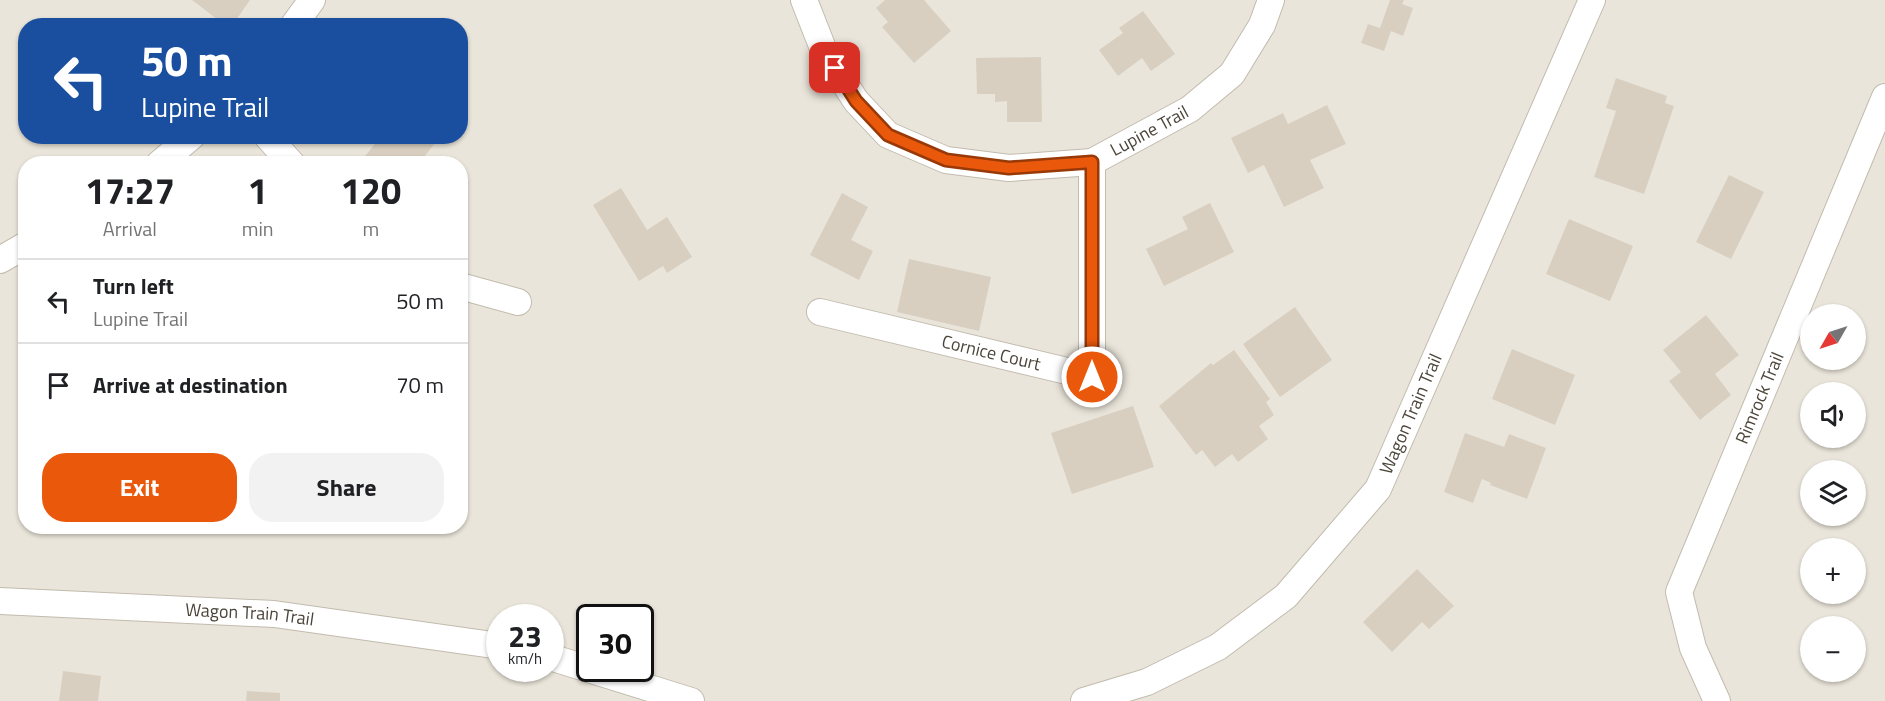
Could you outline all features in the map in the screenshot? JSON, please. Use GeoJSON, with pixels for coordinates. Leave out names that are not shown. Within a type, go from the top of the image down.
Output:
{"type":"FeatureCollection","features":[{"type":"Feature","properties":{"kind":"street"},"geometry":{"type":"LineString","coordinates":[[299,18],[312,0]]}},
{"type":"Feature","properties":{"kind":"street","name":"Lupine Trail"},"geometry":{"type":"LineString","coordinates":[[804,0],[824,51],[856,101],[888,135],[946,160],[1009,168],[1092,162],[1190,109],[1232,74],[1262,25],[1271,0]]}},
{"type":"Feature","properties":{"kind":"street","name":"Wagon Train Trail"},"geometry":{"type":"LineString","coordinates":[[1084,701],[1147,682],[1218,647],[1286,596],[1378,489],[1592,0]]}},
{"type":"Feature","properties":{"kind":"street","name":"Rimrock Trail"},"geometry":{"type":"LineString","coordinates":[[1716,701],[1693,648],[1679,592],[1885,97]]}},
{"type":"Feature","properties":{"kind":"street"},"geometry":{"type":"LineString","coordinates":[[168,156],[183,144]]}},
{"type":"Feature","properties":{"kind":"street"},"geometry":{"type":"LineString","coordinates":[[274,144],[285,156]]}},
{"type":"Feature","properties":{"kind":"street","name":"Cornice Court"},"geometry":{"type":"LineString","coordinates":[[820,312],[1092,377],[1092,162]]}},
{"type":"Feature","properties":{"kind":"street"},"geometry":{"type":"LineString","coordinates":[[0,260],[18,250]]}},
{"type":"Feature","properties":{"kind":"street"},"geometry":{"type":"LineString","coordinates":[[468,288],[518,302]]}},
{"type":"Feature","properties":{"kind":"street","name":"Wagon Train Trail"},"geometry":{"type":"LineString","coordinates":[[0,601],[274,614],[486,644]]}},
{"type":"Feature","properties":{"kind":"street"},"geometry":{"type":"LineString","coordinates":[[564,661],[691,701]]}},
{"type":"Feature","properties":{"kind":"shaded area"},"geometry":{"type":"Polygon","coordinates":[[[0,0],[1885,0],[1885,701],[0,701],[0,0]]]}},
{"type":"Feature","properties":{"kind":"building"},"geometry":{"type":"Polygon","coordinates":[[[192,0],[250,0],[238,18],[216,18],[192,0]]]}},
{"type":"Feature","properties":{"kind":"building"},"geometry":{"type":"Polygon","coordinates":[[[885,0],[924,0],[951,31],[914,63],[882,27],[888,22],[876,8],[885,0]]]}},
{"type":"Feature","properties":{"kind":"building"},"geometry":{"type":"Polygon","coordinates":[[[1390,0],[1404,0],[1402,4],[1413,8],[1403,36],[1391,31],[1384,51],[1361,43],[1368,24],[1380,28],[1390,0]]]}},
{"type":"Feature","properties":{"kind":"building"},"geometry":{"type":"Polygon","coordinates":[[[1143,11],[1175,54],[1151,71],[1142,58],[1118,76],[1099,50],[1123,33],[1119,28],[1143,11]]]}},
{"type":"Feature","properties":{"kind":"building"},"geometry":{"type":"Polygon","coordinates":[[[1041,57],[1042,122],[1007,122],[1007,101],[995,102],[995,94],[977,94],[976,58],[1041,57]]]}},
{"type":"Feature","properties":{"kind":"building"},"geometry":{"type":"Polygon","coordinates":[[[1616,78],[1667,96],[1665,103],[1674,106],[1644,194],[1594,177],[1616,111],[1606,108],[1616,78]]]}},
{"type":"Feature","properties":{"kind":"building"},"geometry":{"type":"Polygon","coordinates":[[[1327,105],[1346,144],[1310,160],[1324,188],[1284,207],[1264,165],[1248,173],[1231,138],[1283,113],[1288,124],[1327,105]]]}},
{"type":"Feature","properties":{"kind":"building"},"geometry":{"type":"Polygon","coordinates":[[[375,144],[434,144],[425,156],[365,156],[375,144]]]}},
{"type":"Feature","properties":{"kind":"building"},"geometry":{"type":"Polygon","coordinates":[[[1729,175],[1764,192],[1731,259],[1696,242],[1729,175]]]}},
{"type":"Feature","properties":{"kind":"building"},"geometry":{"type":"Polygon","coordinates":[[[621,188],[647,230],[667,217],[692,257],[667,273],[663,266],[639,281],[593,205],[621,188]]]}},
{"type":"Feature","properties":{"kind":"building"},"geometry":{"type":"Polygon","coordinates":[[[842,193],[868,207],[851,240],[873,251],[859,280],[810,255],[842,193]]]}},
{"type":"Feature","properties":{"kind":"building"},"geometry":{"type":"Polygon","coordinates":[[[1210,203],[1234,252],[1164,286],[1146,249],[1188,229],[1182,217],[1210,203]]]}},
{"type":"Feature","properties":{"kind":"building"},"geometry":{"type":"Polygon","coordinates":[[[1569,219],[1633,246],[1610,301],[1546,274],[1569,219]]]}},
{"type":"Feature","properties":{"kind":"building"},"geometry":{"type":"Polygon","coordinates":[[[909,259],[991,277],[979,331],[897,312],[909,259]]]}},
{"type":"Feature","properties":{"kind":"building"},"geometry":{"type":"Polygon","coordinates":[[[1295,307],[1332,360],[1280,397],[1243,344],[1295,307]]]}},
{"type":"Feature","properties":{"kind":"building"},"geometry":{"type":"Polygon","coordinates":[[[1706,315],[1739,355],[1715,374],[1731,395],[1700,420],[1669,381],[1681,372],[1663,350],[1706,315]]]}},
{"type":"Feature","properties":{"kind":"building"},"geometry":{"type":"Polygon","coordinates":[[[1512,349],[1575,375],[1555,425],[1492,399],[1512,349]]]}},
{"type":"Feature","properties":{"kind":"building"},"geometry":{"type":"Polygon","coordinates":[[[1234,350],[1270,399],[1266,402],[1274,415],[1259,426],[1268,439],[1238,462],[1232,454],[1215,467],[1202,450],[1196,455],[1159,406],[1211,363],[1213,365],[1234,350]]]}},
{"type":"Feature","properties":{"kind":"building"},"geometry":{"type":"Polygon","coordinates":[[[1133,406],[1154,467],[1072,494],[1051,433],[1133,406]]]}},
{"type":"Feature","properties":{"kind":"building"},"geometry":{"type":"Polygon","coordinates":[[[1465,433],[1504,447],[1509,434],[1546,448],[1527,499],[1490,485],[1491,483],[1482,479],[1473,503],[1444,492],[1465,433]]]}},
{"type":"Feature","properties":{"kind":"building"},"geometry":{"type":"Polygon","coordinates":[[[1417,569],[1454,606],[1429,629],[1422,622],[1392,652],[1363,622],[1417,569]]]}},
{"type":"Feature","properties":{"kind":"building"},"geometry":{"type":"Polygon","coordinates":[[[63,671],[101,676],[98,701],[59,701],[63,671]]]}},
{"type":"Feature","properties":{"kind":"building"},"geometry":{"type":"Polygon","coordinates":[[[247,691],[280,693],[280,701],[246,701],[247,691]]]}},
{"type":"Feature","properties":{"kind":"route"},"geometry":{"type":"LineString","coordinates":[[835,68],[856,101],[888,135],[946,160],[1009,168],[1092,162],[1092,377]]}}]}
